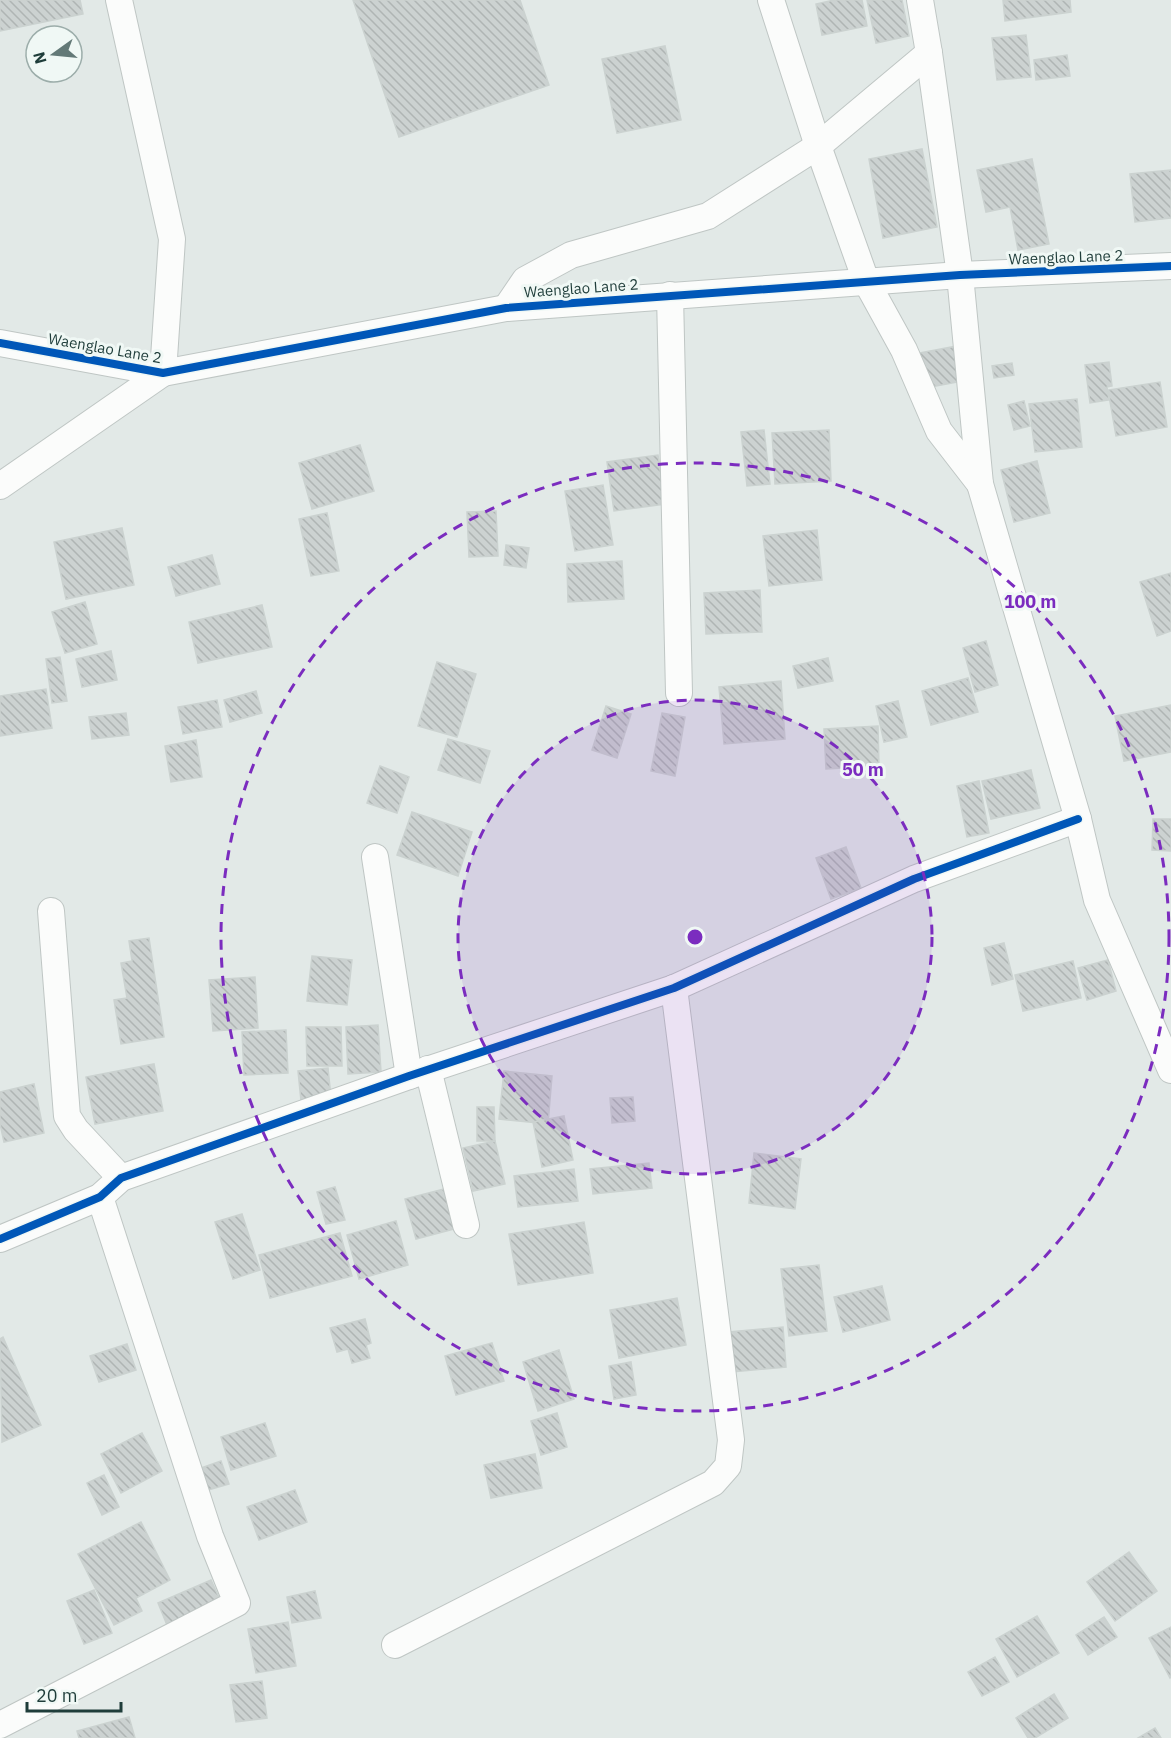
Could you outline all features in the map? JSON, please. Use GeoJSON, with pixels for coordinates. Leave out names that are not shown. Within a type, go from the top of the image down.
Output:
{"type":"FeatureCollection","features":[{"type":"Feature","properties":{"kind":"street"},"geometry":{"type":"LineString","coordinates":[[0,486],[163,373],[172,239],[118,0]]}},
{"type":"Feature","properties":{"kind":"street"},"geometry":{"type":"LineString","coordinates":[[771,0],[818,146],[866,281],[904,350],[939,431],[980,484]]}},
{"type":"Feature","properties":{"kind":"street"},"geometry":{"type":"LineString","coordinates":[[920,0],[960,275],[980,484],[1078,819],[1097,900],[1171,1070]]}},
{"type":"Feature","properties":{"kind":"street"},"geometry":{"type":"LineString","coordinates":[[506,308],[525,280],[571,255],[708,216],[818,146],[929,53]]}},
{"type":"Feature","properties":{"kind":"street","name":"Waenglao Lane 2"},"geometry":{"type":"LineString","coordinates":[[0,343],[163,373],[506,308],[960,275],[1171,266]]}},
{"type":"Feature","properties":{"kind":"street"},"geometry":{"type":"LineString","coordinates":[[670,295],[678,693]]}},
{"type":"Feature","properties":{"kind":"street"},"geometry":{"type":"LineString","coordinates":[[0,1239],[100,1197],[120,1178],[418,1072],[674,988],[914,879],[1078,819]]}},
{"type":"Feature","properties":{"kind":"street"},"geometry":{"type":"LineString","coordinates":[[375,857],[418,1072],[466,1225]]}},
{"type":"Feature","properties":{"kind":"street"},"geometry":{"type":"LineString","coordinates":[[51,911],[68,1116],[76,1130],[120,1178]]}},
{"type":"Feature","properties":{"kind":"street"},"geometry":{"type":"LineString","coordinates":[[395,1645],[713,1483],[728,1466],[731,1440],[674,988]]}},
{"type":"Feature","properties":{"kind":"street"},"geometry":{"type":"LineString","coordinates":[[0,1725],[237,1603],[210,1536],[100,1197]]}},
{"type":"Feature","properties":{"kind":"building"},"geometry":{"type":"Polygon","coordinates":[[[0,0],[80,0],[83,14],[24,24],[24,26],[0,31],[0,0]]]}},
{"type":"Feature","properties":{"kind":"building"},"geometry":{"type":"Polygon","coordinates":[[[353,0],[520,0],[549,85],[399,137],[353,0]]]}},
{"type":"Feature","properties":{"kind":"building"},"geometry":{"type":"Polygon","coordinates":[[[834,0],[862,0],[867,26],[822,35],[816,4],[834,0]]]}},
{"type":"Feature","properties":{"kind":"building"},"geometry":{"type":"Polygon","coordinates":[[[867,0],[902,0],[909,36],[876,43],[867,0]]]}},
{"type":"Feature","properties":{"kind":"building"},"geometry":{"type":"Polygon","coordinates":[[[1003,0],[1070,0],[1071,12],[1005,21],[1003,0]]]}},
{"type":"Feature","properties":{"kind":"building"},"geometry":{"type":"Polygon","coordinates":[[[1026,35],[1031,77],[997,80],[992,38],[1026,35]]]}},
{"type":"Feature","properties":{"kind":"building"},"geometry":{"type":"Polygon","coordinates":[[[665,46],[681,120],[617,133],[602,59],[665,46]]]}},
{"type":"Feature","properties":{"kind":"building"},"geometry":{"type":"Polygon","coordinates":[[[1067,55],[1070,76],[1036,80],[1034,60],[1067,55]]]}},
{"type":"Feature","properties":{"kind":"building"},"geometry":{"type":"Polygon","coordinates":[[[922,149],[937,227],[883,238],[869,159],[922,149]]]}},
{"type":"Feature","properties":{"kind":"building"},"geometry":{"type":"Polygon","coordinates":[[[1032,159],[1049,244],[1018,250],[1010,207],[986,212],[977,170],[1032,159]]]}},
{"type":"Feature","properties":{"kind":"building"},"geometry":{"type":"Polygon","coordinates":[[[1171,170],[1171,218],[1135,222],[1130,174],[1171,170]]]}},
{"type":"Feature","properties":{"kind":"building"},"geometry":{"type":"Polygon","coordinates":[[[957,346],[963,381],[926,388],[919,353],[957,346]]]}},
{"type":"Feature","properties":{"kind":"building"},"geometry":{"type":"Polygon","coordinates":[[[1109,362],[1112,386],[1107,387],[1109,400],[1090,403],[1085,365],[1109,362]]]}},
{"type":"Feature","properties":{"kind":"building"},"geometry":{"type":"Polygon","coordinates":[[[1012,363],[1014,375],[994,378],[992,366],[1012,363]]]}},
{"type":"Feature","properties":{"kind":"building"},"geometry":{"type":"Polygon","coordinates":[[[1160,382],[1167,427],[1116,436],[1108,390],[1160,382]]]}},
{"type":"Feature","properties":{"kind":"building"},"geometry":{"type":"Polygon","coordinates":[[[1077,399],[1082,447],[1035,452],[1029,404],[1077,399]]]}},
{"type":"Feature","properties":{"kind":"building"},"geometry":{"type":"Polygon","coordinates":[[[1024,401],[1030,426],[1014,430],[1008,405],[1024,401]]]}},
{"type":"Feature","properties":{"kind":"building"},"geometry":{"type":"Polygon","coordinates":[[[764,430],[770,484],[747,486],[741,432],[764,430]]]}},
{"type":"Feature","properties":{"kind":"building"},"geometry":{"type":"Polygon","coordinates":[[[829,430],[831,481],[775,484],[772,433],[829,430]]]}},
{"type":"Feature","properties":{"kind":"building"},"geometry":{"type":"Polygon","coordinates":[[[360,445],[374,491],[312,509],[299,463],[360,445]]]}},
{"type":"Feature","properties":{"kind":"building"},"geometry":{"type":"Polygon","coordinates":[[[658,455],[665,504],[614,511],[607,462],[658,455]]]}},
{"type":"Feature","properties":{"kind":"building"},"geometry":{"type":"Polygon","coordinates":[[[1037,461],[1050,513],[1014,522],[1001,470],[1037,461]]]}},
{"type":"Feature","properties":{"kind":"building"},"geometry":{"type":"Polygon","coordinates":[[[603,485],[613,545],[575,551],[565,491],[603,485]]]}},
{"type":"Feature","properties":{"kind":"building"},"geometry":{"type":"Polygon","coordinates":[[[496,511],[498,556],[469,557],[467,512],[496,511]]]}},
{"type":"Feature","properties":{"kind":"building"},"geometry":{"type":"Polygon","coordinates":[[[327,513],[339,571],[311,576],[299,519],[327,513]]]}},
{"type":"Feature","properties":{"kind":"building"},"geometry":{"type":"Polygon","coordinates":[[[122,528],[134,585],[66,599],[54,542],[122,528]]]}},
{"type":"Feature","properties":{"kind":"building"},"geometry":{"type":"Polygon","coordinates":[[[817,530],[822,580],[769,586],[763,536],[817,530]]]}},
{"type":"Feature","properties":{"kind":"building"},"geometry":{"type":"Polygon","coordinates":[[[506,545],[529,548],[526,568],[504,565],[506,545]]]}},
{"type":"Feature","properties":{"kind":"building"},"geometry":{"type":"Polygon","coordinates":[[[212,555],[220,584],[176,596],[168,567],[212,555]]]}},
{"type":"Feature","properties":{"kind":"building"},"geometry":{"type":"Polygon","coordinates":[[[622,561],[624,599],[568,602],[567,564],[622,561]]]}},
{"type":"Feature","properties":{"kind":"building"},"geometry":{"type":"Polygon","coordinates":[[[1171,573],[1171,631],[1157,636],[1140,582],[1171,573]]]}},
{"type":"Feature","properties":{"kind":"building"},"geometry":{"type":"Polygon","coordinates":[[[760,590],[762,632],[706,634],[704,593],[760,590]]]}},
{"type":"Feature","properties":{"kind":"building"},"geometry":{"type":"Polygon","coordinates":[[[85,602],[97,644],[65,653],[52,612],[85,602]]]}},
{"type":"Feature","properties":{"kind":"building"},"geometry":{"type":"Polygon","coordinates":[[[262,605],[272,647],[198,663],[189,622],[262,605]]]}},
{"type":"Feature","properties":{"kind":"building"},"geometry":{"type":"Polygon","coordinates":[[[986,641],[998,685],[975,692],[963,648],[986,641]]]}},
{"type":"Feature","properties":{"kind":"building"},"geometry":{"type":"Polygon","coordinates":[[[111,651],[117,680],[82,687],[76,659],[111,651]]]}},
{"type":"Feature","properties":{"kind":"building"},"geometry":{"type":"Polygon","coordinates":[[[60,657],[67,701],[52,703],[46,659],[60,657]]]}},
{"type":"Feature","properties":{"kind":"building"},"geometry":{"type":"Polygon","coordinates":[[[828,658],[833,681],[798,688],[793,666],[828,658]]]}},
{"type":"Feature","properties":{"kind":"building"},"geometry":{"type":"Polygon","coordinates":[[[437,662],[476,674],[457,737],[418,726],[437,662]]]}},
{"type":"Feature","properties":{"kind":"building"},"geometry":{"type":"Polygon","coordinates":[[[968,678],[978,712],[931,725],[922,691],[968,678]]]}},
{"type":"Feature","properties":{"kind":"building"},"geometry":{"type":"Polygon","coordinates":[[[781,681],[785,739],[724,744],[719,687],[781,681]]]}},
{"type":"Feature","properties":{"kind":"building"},"geometry":{"type":"Polygon","coordinates":[[[46,689],[52,728],[0,736],[0,696],[46,689]]]}},
{"type":"Feature","properties":{"kind":"building"},"geometry":{"type":"Polygon","coordinates":[[[256,691],[262,713],[230,722],[224,700],[256,691]]]}},
{"type":"Feature","properties":{"kind":"building"},"geometry":{"type":"Polygon","coordinates":[[[217,700],[222,727],[183,734],[178,707],[217,700]]]}},
{"type":"Feature","properties":{"kind":"building"},"geometry":{"type":"Polygon","coordinates":[[[898,701],[907,737],[884,742],[876,706],[898,701]]]}},
{"type":"Feature","properties":{"kind":"building"},"geometry":{"type":"Polygon","coordinates":[[[1171,705],[1171,752],[1124,761],[1115,716],[1171,705]]]}},
{"type":"Feature","properties":{"kind":"building"},"geometry":{"type":"Polygon","coordinates":[[[606,706],[631,714],[617,758],[592,750],[606,706]]]}},
{"type":"Feature","properties":{"kind":"building"},"geometry":{"type":"Polygon","coordinates":[[[126,713],[129,735],[92,739],[89,717],[126,713]]]}},
{"type":"Feature","properties":{"kind":"building"},"geometry":{"type":"Polygon","coordinates":[[[662,713],[685,717],[675,776],[651,771],[662,713]]]}},
{"type":"Feature","properties":{"kind":"building"},"geometry":{"type":"Polygon","coordinates":[[[878,726],[879,766],[826,769],[824,729],[878,726]]]}},
{"type":"Feature","properties":{"kind":"building"},"geometry":{"type":"Polygon","coordinates":[[[448,739],[490,751],[480,783],[438,770],[448,739]]]}},
{"type":"Feature","properties":{"kind":"building"},"geometry":{"type":"Polygon","coordinates":[[[196,740],[202,777],[171,782],[165,746],[196,740]]]}},
{"type":"Feature","properties":{"kind":"building"},"geometry":{"type":"Polygon","coordinates":[[[380,766],[409,777],[397,813],[367,803],[380,766]]]}},
{"type":"Feature","properties":{"kind":"building"},"geometry":{"type":"Polygon","coordinates":[[[1031,770],[1040,808],[991,819],[982,781],[1031,770]]]}},
{"type":"Feature","properties":{"kind":"building"},"geometry":{"type":"Polygon","coordinates":[[[979,781],[989,833],[967,837],[957,786],[979,781]]]}},
{"type":"Feature","properties":{"kind":"building"},"geometry":{"type":"Polygon","coordinates":[[[412,812],[472,832],[458,876],[397,855],[412,812]]]}},
{"type":"Feature","properties":{"kind":"building"},"geometry":{"type":"Polygon","coordinates":[[[1153,819],[1171,819],[1171,851],[1152,850],[1153,819]]]}},
{"type":"Feature","properties":{"kind":"building"},"geometry":{"type":"Polygon","coordinates":[[[846,847],[861,888],[831,899],[816,858],[846,847]]]}},
{"type":"Feature","properties":{"kind":"building"},"geometry":{"type":"Polygon","coordinates":[[[149,938],[164,1037],[121,1044],[114,1000],[127,998],[121,963],[132,961],[129,941],[149,938]]]}},
{"type":"Feature","properties":{"kind":"building"},"geometry":{"type":"Polygon","coordinates":[[[1004,943],[1013,979],[992,985],[984,948],[1004,943]]]}},
{"type":"Feature","properties":{"kind":"building"},"geometry":{"type":"Polygon","coordinates":[[[312,956],[352,960],[347,1005],[307,1001],[312,956]]]}},
{"type":"Feature","properties":{"kind":"building"},"geometry":{"type":"Polygon","coordinates":[[[1108,960],[1116,991],[1087,1000],[1078,968],[1108,960]]]}},
{"type":"Feature","properties":{"kind":"building"},"geometry":{"type":"Polygon","coordinates":[[[1073,961],[1081,998],[1023,1011],[1015,975],[1073,961]]]}},
{"type":"Feature","properties":{"kind":"building"},"geometry":{"type":"Polygon","coordinates":[[[255,977],[258,1028],[213,1031],[209,980],[255,977]]]}},
{"type":"Feature","properties":{"kind":"building"},"geometry":{"type":"Polygon","coordinates":[[[378,1025],[381,1072],[348,1074],[346,1027],[378,1025]]]}},
{"type":"Feature","properties":{"kind":"building"},"geometry":{"type":"Polygon","coordinates":[[[306,1027],[341,1027],[342,1066],[307,1066],[306,1027]]]}},
{"type":"Feature","properties":{"kind":"building"},"geometry":{"type":"Polygon","coordinates":[[[286,1030],[288,1073],[244,1075],[242,1032],[286,1030]]]}},
{"type":"Feature","properties":{"kind":"building"},"geometry":{"type":"Polygon","coordinates":[[[154,1064],[163,1111],[95,1124],[86,1077],[154,1064]]]}},
{"type":"Feature","properties":{"kind":"building"},"geometry":{"type":"Polygon","coordinates":[[[328,1068],[331,1097],[301,1101],[298,1071],[328,1068]]]}},
{"type":"Feature","properties":{"kind":"building"},"geometry":{"type":"Polygon","coordinates":[[[504,1071],[552,1076],[548,1124],[499,1119],[504,1071]]]}},
{"type":"Feature","properties":{"kind":"building"},"geometry":{"type":"Polygon","coordinates":[[[34,1084],[44,1133],[4,1142],[0,1124],[0,1092],[34,1084]]]}},
{"type":"Feature","properties":{"kind":"building"},"geometry":{"type":"Polygon","coordinates":[[[633,1097],[635,1121],[612,1123],[610,1098],[633,1097]]]}},
{"type":"Feature","properties":{"kind":"building"},"geometry":{"type":"Polygon","coordinates":[[[477,1107],[494,1107],[495,1141],[477,1141],[477,1107]]]}},
{"type":"Feature","properties":{"kind":"building"},"geometry":{"type":"Polygon","coordinates":[[[564,1116],[573,1160],[542,1167],[533,1122],[564,1116]]]}},
{"type":"Feature","properties":{"kind":"building"},"geometry":{"type":"Polygon","coordinates":[[[495,1141],[505,1184],[473,1191],[463,1148],[495,1141]]]}},
{"type":"Feature","properties":{"kind":"building"},"geometry":{"type":"Polygon","coordinates":[[[754,1153],[801,1159],[795,1209],[749,1203],[754,1153]]]}},
{"type":"Feature","properties":{"kind":"building"},"geometry":{"type":"Polygon","coordinates":[[[649,1163],[652,1188],[593,1194],[590,1169],[649,1163]]]}},
{"type":"Feature","properties":{"kind":"building"},"geometry":{"type":"Polygon","coordinates":[[[574,1169],[578,1201],[518,1207],[514,1176],[574,1169]]]}},
{"type":"Feature","properties":{"kind":"building"},"geometry":{"type":"Polygon","coordinates":[[[335,1187],[345,1220],[326,1224],[317,1192],[335,1187]]]}},
{"type":"Feature","properties":{"kind":"building"},"geometry":{"type":"Polygon","coordinates":[[[448,1188],[458,1228],[416,1239],[405,1199],[448,1188]]]}},
{"type":"Feature","properties":{"kind":"building"},"geometry":{"type":"Polygon","coordinates":[[[242,1214],[260,1270],[233,1279],[215,1222],[242,1214]]]}},
{"type":"Feature","properties":{"kind":"building"},"geometry":{"type":"Polygon","coordinates":[[[396,1221],[408,1265],[359,1279],[347,1235],[396,1221]]]}},
{"type":"Feature","properties":{"kind":"building"},"geometry":{"type":"Polygon","coordinates":[[[584,1222],[593,1273],[518,1285],[509,1234],[584,1222]]]}},
{"type":"Feature","properties":{"kind":"building"},"geometry":{"type":"Polygon","coordinates":[[[340,1233],[352,1276],[270,1298],[259,1255],[340,1233]]]}},
{"type":"Feature","properties":{"kind":"building"},"geometry":{"type":"Polygon","coordinates":[[[819,1265],[827,1331],[789,1336],[781,1269],[819,1265]]]}},
{"type":"Feature","properties":{"kind":"building"},"geometry":{"type":"Polygon","coordinates":[[[882,1286],[890,1320],[843,1332],[834,1297],[882,1286]]]}},
{"type":"Feature","properties":{"kind":"building"},"geometry":{"type":"Polygon","coordinates":[[[677,1298],[686,1345],[619,1358],[610,1310],[677,1298]]]}},
{"type":"Feature","properties":{"kind":"building"},"geometry":{"type":"Polygon","coordinates":[[[365,1319],[371,1343],[366,1345],[370,1358],[352,1363],[348,1349],[337,1352],[330,1328],[365,1319]]]}},
{"type":"Feature","properties":{"kind":"building"},"geometry":{"type":"Polygon","coordinates":[[[783,1327],[786,1367],[732,1372],[729,1332],[783,1327]]]}},
{"type":"Feature","properties":{"kind":"building"},"geometry":{"type":"Polygon","coordinates":[[[3,1337],[41,1425],[2,1442],[0,1339],[3,1337]]]}},
{"type":"Feature","properties":{"kind":"building"},"geometry":{"type":"Polygon","coordinates":[[[492,1343],[504,1381],[456,1395],[445,1356],[492,1343]]]}},
{"type":"Feature","properties":{"kind":"building"},"geometry":{"type":"Polygon","coordinates":[[[127,1344],[136,1370],[99,1382],[90,1356],[127,1344]]]}},
{"type":"Feature","properties":{"kind":"building"},"geometry":{"type":"Polygon","coordinates":[[[559,1350],[574,1399],[538,1411],[523,1362],[559,1350]]]}},
{"type":"Feature","properties":{"kind":"building"},"geometry":{"type":"Polygon","coordinates":[[[631,1362],[636,1395],[614,1399],[609,1366],[631,1362]]]}},
{"type":"Feature","properties":{"kind":"building"},"geometry":{"type":"Polygon","coordinates":[[[557,1413],[567,1447],[541,1455],[531,1421],[557,1413]]]}},
{"type":"Feature","properties":{"kind":"building"},"geometry":{"type":"Polygon","coordinates":[[[265,1423],[276,1456],[231,1470],[221,1437],[265,1423]]]}},
{"type":"Feature","properties":{"kind":"building"},"geometry":{"type":"Polygon","coordinates":[[[142,1433],[162,1471],[121,1493],[101,1454],[142,1433]]]}},
{"type":"Feature","properties":{"kind":"building"},"geometry":{"type":"Polygon","coordinates":[[[535,1454],[542,1488],[491,1498],[484,1465],[535,1454]]]}},
{"type":"Feature","properties":{"kind":"building"},"geometry":{"type":"Polygon","coordinates":[[[221,1461],[229,1484],[208,1490],[201,1468],[221,1461]]]}},
{"type":"Feature","properties":{"kind":"building"},"geometry":{"type":"Polygon","coordinates":[[[104,1475],[119,1507],[102,1515],[87,1483],[104,1475]]]}},
{"type":"Feature","properties":{"kind":"building"},"geometry":{"type":"Polygon","coordinates":[[[295,1490],[307,1522],[259,1540],[247,1507],[295,1490]]]}},
{"type":"Feature","properties":{"kind":"building"},"geometry":{"type":"Polygon","coordinates":[[[141,1522],[170,1580],[136,1598],[142,1611],[114,1625],[78,1554],[141,1522]]]}},
{"type":"Feature","properties":{"kind":"building"},"geometry":{"type":"Polygon","coordinates":[[[1129,1552],[1157,1591],[1115,1621],[1087,1582],[1129,1552]]]}},
{"type":"Feature","properties":{"kind":"building"},"geometry":{"type":"Polygon","coordinates":[[[211,1580],[221,1602],[167,1625],[158,1603],[211,1580]]]}},
{"type":"Feature","properties":{"kind":"building"},"geometry":{"type":"Polygon","coordinates":[[[94,1590],[112,1633],[84,1644],[67,1601],[94,1590]]]}},
{"type":"Feature","properties":{"kind":"building"},"geometry":{"type":"Polygon","coordinates":[[[315,1591],[321,1618],[292,1623],[287,1597],[315,1591]]]}},
{"type":"Feature","properties":{"kind":"building"},"geometry":{"type":"Polygon","coordinates":[[[1037,1616],[1059,1653],[1017,1677],[996,1639],[1037,1616]]]}},
{"type":"Feature","properties":{"kind":"building"},"geometry":{"type":"Polygon","coordinates":[[[1104,1617],[1117,1637],[1088,1655],[1076,1635],[1104,1617]]]}},
{"type":"Feature","properties":{"kind":"building"},"geometry":{"type":"Polygon","coordinates":[[[288,1622],[296,1666],[256,1673],[248,1629],[288,1622]]]}},
{"type":"Feature","properties":{"kind":"building"},"geometry":{"type":"Polygon","coordinates":[[[1171,1627],[1171,1677],[1170,1678],[1149,1638],[1171,1627]]]}},
{"type":"Feature","properties":{"kind":"building"},"geometry":{"type":"Polygon","coordinates":[[[995,1657],[1009,1682],[982,1696],[968,1672],[995,1657]]]}},
{"type":"Feature","properties":{"kind":"building"},"geometry":{"type":"Polygon","coordinates":[[[262,1681],[267,1718],[236,1722],[230,1685],[262,1681]]]}},
{"type":"Feature","properties":{"kind":"building"},"geometry":{"type":"Polygon","coordinates":[[[1054,1694],[1068,1718],[1035,1738],[1028,1738],[1016,1718],[1054,1694]]]}},
{"type":"Feature","properties":{"kind":"building"},"geometry":{"type":"Polygon","coordinates":[[[129,1717],[135,1738],[79,1738],[77,1731],[129,1717]]]}},
{"type":"Feature","properties":{"kind":"building"},"geometry":{"type":"Polygon","coordinates":[[[1155,1728],[1161,1738],[1138,1738],[1155,1728]]]}},
{"type":"Feature","properties":{"kind":"cycle path"},"geometry":{"type":"LineString","coordinates":[[0,343],[163,373],[506,308],[960,275],[1171,266]]}},
{"type":"Feature","properties":{"kind":"cycle path"},"geometry":{"type":"LineString","coordinates":[[0,1239],[100,1197],[121,1178],[409,1076],[674,988],[914,879],[1078,819]]}}]}
